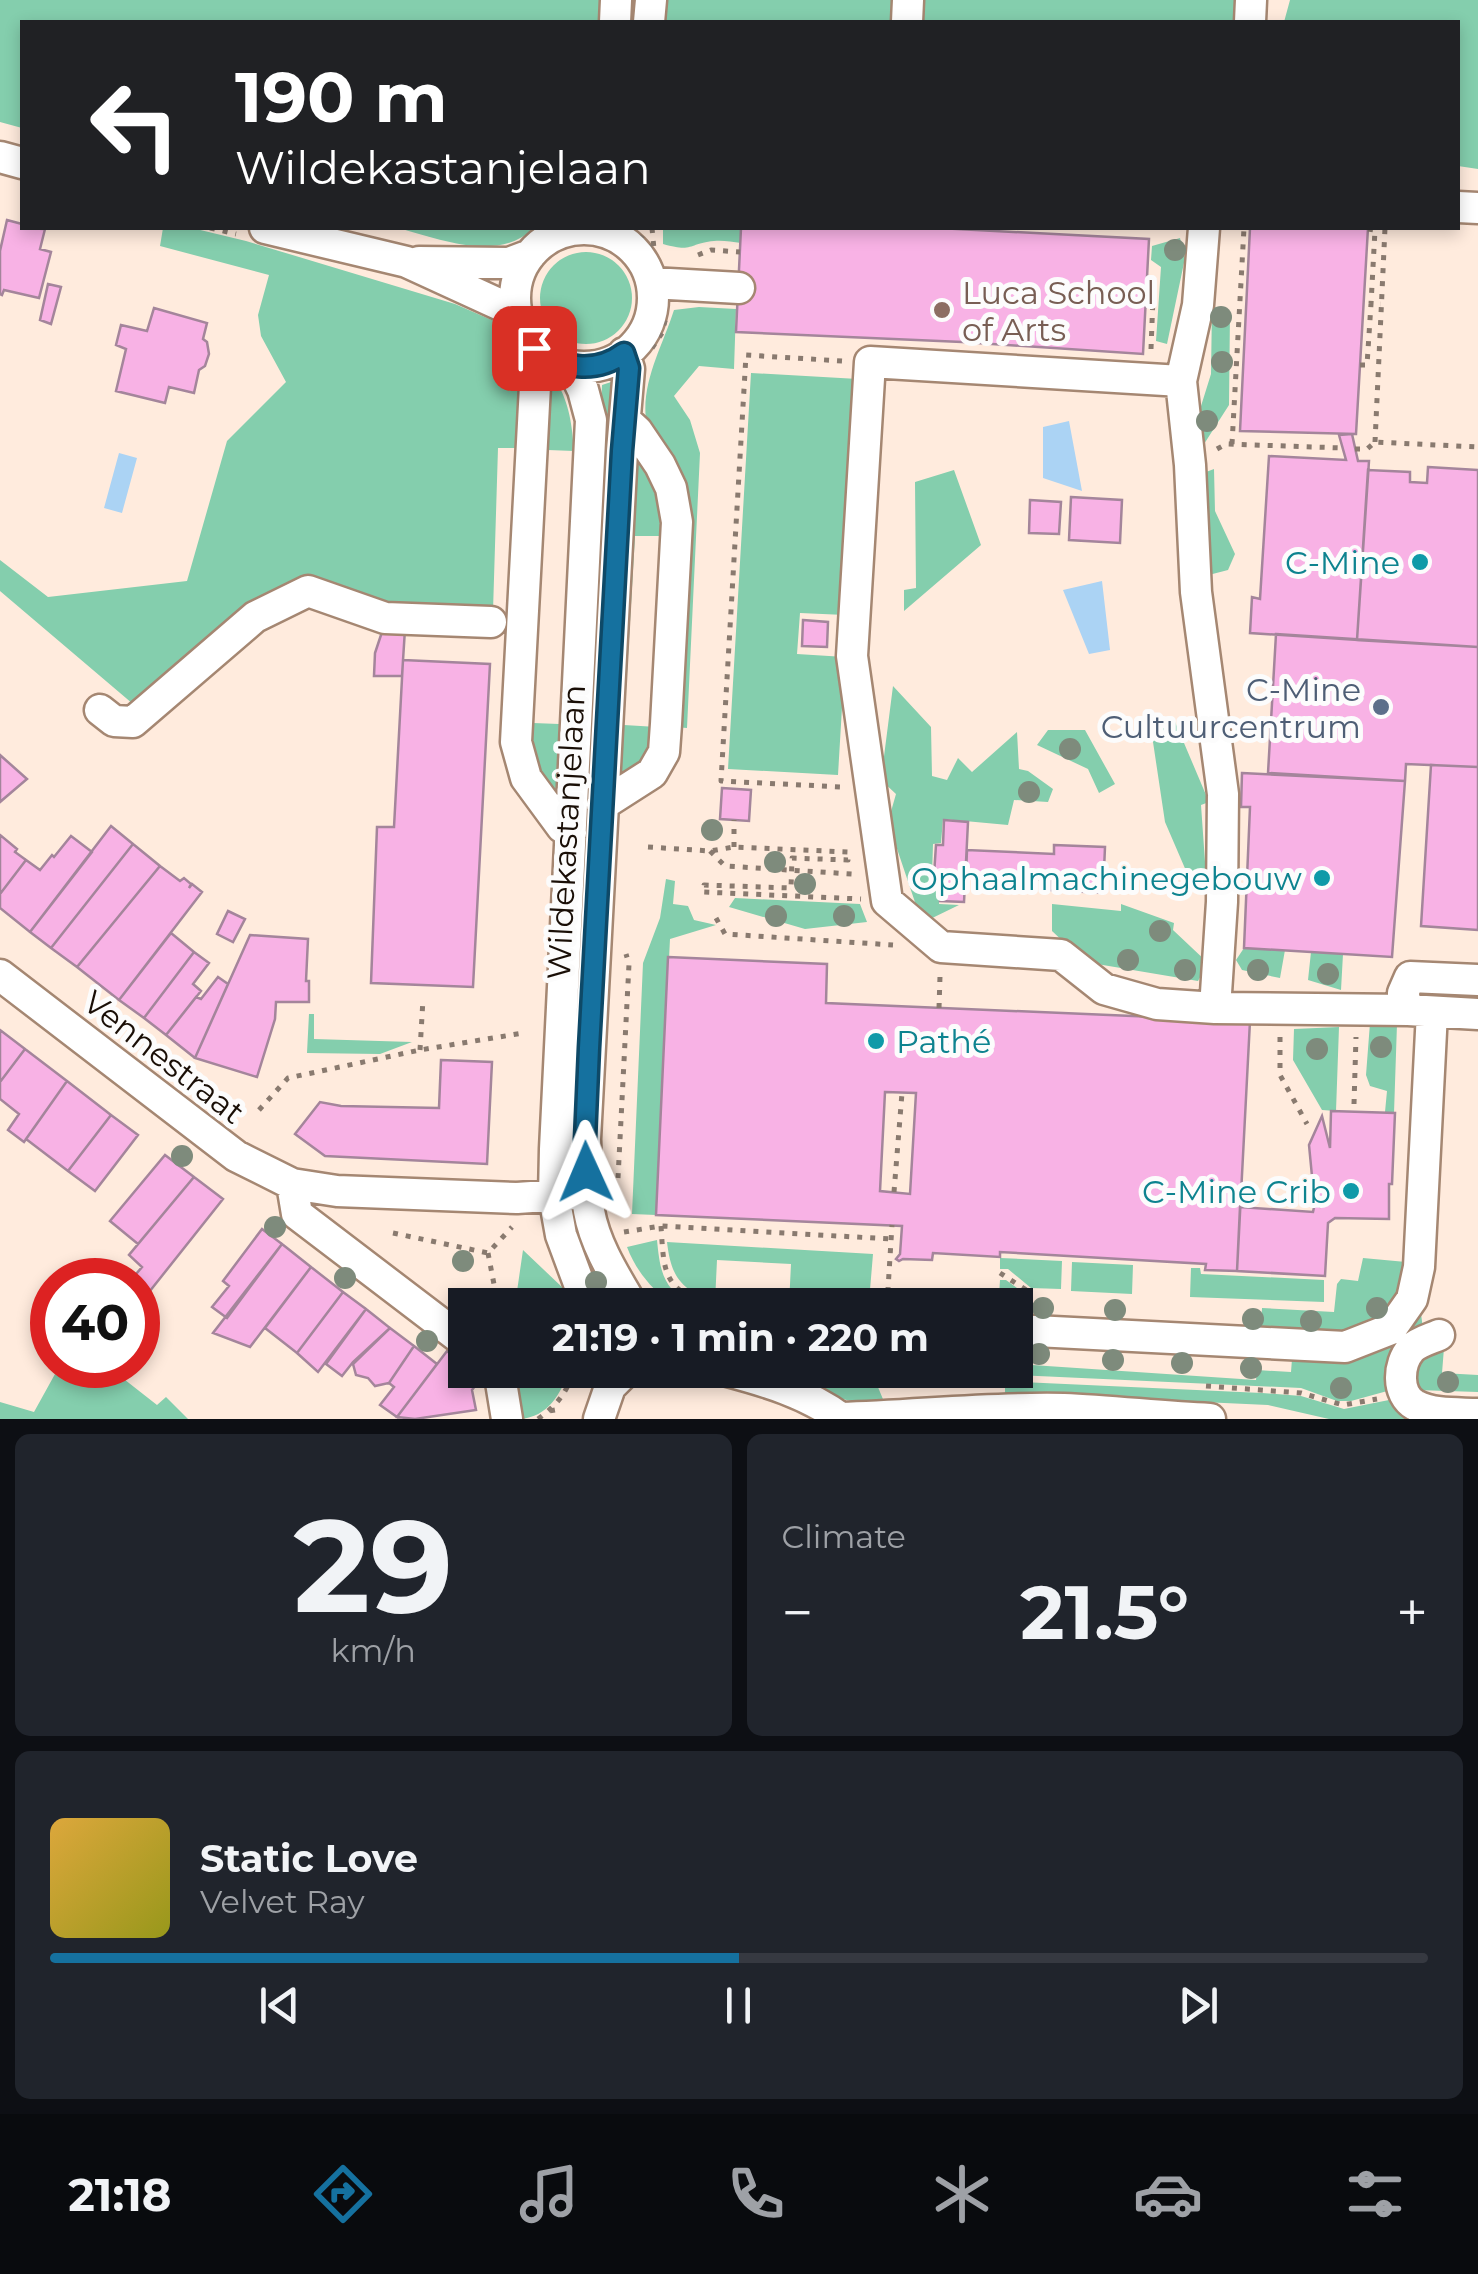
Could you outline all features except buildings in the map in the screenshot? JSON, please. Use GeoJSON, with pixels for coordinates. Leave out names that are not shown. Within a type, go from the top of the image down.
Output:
{"type":"FeatureCollection","features":[{"type":"Feature","properties":{"kind":"street"},"geometry":{"type":"LineString","coordinates":[[273,230],[406,262],[516,312]]}},
{"type":"Feature","properties":{"kind":"street"},"geometry":{"type":"LineString","coordinates":[[572,230],[548,239],[530,255],[518,275],[514,299],[526,337],[534,348],[572,367],[596,367],[613,361],[633,347],[648,323],[653,301],[642,244]]}},
{"type":"Feature","properties":{"kind":"street"},"geometry":{"type":"LineString","coordinates":[[596,230],[642,244],[739,288]]}},
{"type":"Feature","properties":{"kind":"street"},"geometry":{"type":"LineString","coordinates":[[1204,230],[1198,305],[1181,381],[1196,592],[1224,794],[1215,1008]]}},
{"type":"Feature","properties":{"kind":"street"},"geometry":{"type":"LineString","coordinates":[[406,262],[508,263],[530,255]]}},
{"type":"Feature","properties":{"kind":"street"},"geometry":{"type":"LineString","coordinates":[[534,348],[516,742],[526,778],[562,828],[571,833]]}},
{"type":"Feature","properties":{"kind":"street","name":"Wildekastanjelaan"},"geometry":{"type":"LineString","coordinates":[[622,1288],[596,1236],[588,1210],[603,1192],[585,1139],[629,368],[624,353]]}},
{"type":"Feature","properties":{"kind":"street"},"geometry":{"type":"LineString","coordinates":[[1181,381],[870,362],[852,656],[887,901],[940,946],[1061,955],[1104,989],[1157,1004],[1478,1014]]}},
{"type":"Feature","properties":{"kind":"street","name":"Wildekastanjelaan"},"geometry":{"type":"LineString","coordinates":[[572,367],[591,420],[554,1196],[561,1234],[582,1288]]}},
{"type":"Feature","properties":{"kind":"street"},"geometry":{"type":"LineString","coordinates":[[602,805],[652,773],[664,752],[678,522],[672,488],[637,431],[625,420]]}},
{"type":"Feature","properties":{"kind":"street"},"geometry":{"type":"LineString","coordinates":[[100,710],[114,721],[133,722],[255,617],[308,591],[386,618],[491,622]]}},
{"type":"Feature","properties":{"kind":"street","name":"Vennestraat"},"geometry":{"type":"LineString","coordinates":[[0,975],[236,1156],[292,1184],[337,1191],[517,1198],[603,1192]]}},
{"type":"Feature","properties":{"kind":"street"},"geometry":{"type":"LineString","coordinates":[[1033,1331],[1346,1346],[1392,1329],[1412,1299],[1419,1267],[1420,1011],[1403,993],[1410,977],[1478,980]]}},
{"type":"Feature","properties":{"kind":"street"},"geometry":{"type":"LineString","coordinates":[[292,1184],[297,1214],[448,1329]]}},
{"type":"Feature","properties":{"kind":"street"},"geometry":{"type":"LineString","coordinates":[[1440,1335],[1413,1346],[1401,1376],[1403,1393],[1411,1403],[1430,1411],[1478,1414]]}},
{"type":"Feature","properties":{"kind":"street"},"geometry":{"type":"LineString","coordinates":[[502,1388],[507,1419]]}},
{"type":"Feature","properties":{"kind":"street"},"geometry":{"type":"LineString","coordinates":[[599,1419],[610,1388]]}},
{"type":"Feature","properties":{"kind":"street"},"geometry":{"type":"LineString","coordinates":[[799,1388],[842,1419],[1064,1409],[1210,1419]]}},
{"type":"Feature","properties":{"kind":"path"},"geometry":{"type":"LineString","coordinates":[[1232,444],[1244,230]]}},
{"type":"Feature","properties":{"kind":"path"},"geometry":{"type":"LineString","coordinates":[[1360,365],[1367,365],[1375,230],[1368,230]]}},
{"type":"Feature","properties":{"kind":"path"},"geometry":{"type":"LineString","coordinates":[[1375,442],[1385,230]]}},
{"type":"Feature","properties":{"kind":"path"},"geometry":{"type":"LineString","coordinates":[[1150,379],[1154,272]]}},
{"type":"Feature","properties":{"kind":"path"},"geometry":{"type":"LineString","coordinates":[[1370,304],[1381,304]]}},
{"type":"Feature","properties":{"kind":"path"},"geometry":{"type":"LineString","coordinates":[[870,362],[746,356],[721,782],[871,788]]}},
{"type":"Feature","properties":{"kind":"path"},"geometry":{"type":"LineString","coordinates":[[1355,449],[1367,449],[1375,442],[1478,447]]}},
{"type":"Feature","properties":{"kind":"path"},"geometry":{"type":"LineString","coordinates":[[1190,466],[1226,444],[1343,448]]}},
{"type":"Feature","properties":{"kind":"path"},"geometry":{"type":"LineString","coordinates":[[734,820],[734,846]]}},
{"type":"Feature","properties":{"kind":"path"},"geometry":{"type":"LineString","coordinates":[[648,846],[710,851],[734,846],[848,852],[848,860],[792,858],[791,888],[704,885],[703,892],[852,899]]}},
{"type":"Feature","properties":{"kind":"path"},"geometry":{"type":"LineString","coordinates":[[710,851],[725,866],[852,874]]}},
{"type":"Feature","properties":{"kind":"path"},"geometry":{"type":"LineString","coordinates":[[716,918],[726,934],[900,946],[914,924]]}},
{"type":"Feature","properties":{"kind":"path"},"geometry":{"type":"LineString","coordinates":[[603,1192],[629,964]]}},
{"type":"Feature","properties":{"kind":"path"},"geometry":{"type":"LineString","coordinates":[[420,1050],[422,999]]}},
{"type":"Feature","properties":{"kind":"path"},"geometry":{"type":"LineString","coordinates":[[1280,1009],[1280,1074],[1307,1124]]}},
{"type":"Feature","properties":{"kind":"path"},"geometry":{"type":"LineString","coordinates":[[1348,1010],[1354,1104]]}},
{"type":"Feature","properties":{"kind":"path"},"geometry":{"type":"LineString","coordinates":[[260,1110],[288,1078],[523,1033]]}},
{"type":"Feature","properties":{"kind":"path"},"geometry":{"type":"LineString","coordinates":[[894,1192],[902,1093]]}},
{"type":"Feature","properties":{"kind":"path"},"geometry":{"type":"LineString","coordinates":[[618,1224],[619,1233]]}},
{"type":"Feature","properties":{"kind":"path"},"geometry":{"type":"LineString","coordinates":[[888,1288],[892,1225]]}},
{"type":"Feature","properties":{"kind":"path"},"geometry":{"type":"LineString","coordinates":[[629,1231],[661,1226],[891,1239]]}},
{"type":"Feature","properties":{"kind":"path"},"geometry":{"type":"LineString","coordinates":[[661,1226],[664,1263],[677,1288]]}},
{"type":"Feature","properties":{"kind":"path"},"geometry":{"type":"LineString","coordinates":[[393,1234],[488,1253]]}},
{"type":"Feature","properties":{"kind":"path"},"geometry":{"type":"LineString","coordinates":[[488,1253],[506,1234]]}},
{"type":"Feature","properties":{"kind":"path"},"geometry":{"type":"LineString","coordinates":[[488,1253],[495,1288]]}},
{"type":"Feature","properties":{"kind":"path"},"geometry":{"type":"LineString","coordinates":[[1000,1272],[1024,1288]]}},
{"type":"Feature","properties":{"kind":"path"},"geometry":{"type":"LineString","coordinates":[[538,1419],[567,1388]]}},
{"type":"Feature","properties":{"kind":"path"},"geometry":{"type":"LineString","coordinates":[[552,1408],[554,1419]]}},
{"type":"Feature","properties":{"kind":"green space"},"geometry":{"type":"Polygon","coordinates":[[[0,0],[612,0],[610,20],[20,20],[20,127],[0,122],[0,0]]]}},
{"type":"Feature","properties":{"kind":"green space"},"geometry":{"type":"Polygon","coordinates":[[[660,0],[896,0],[894,20],[658,20],[660,0]]]}},
{"type":"Feature","properties":{"kind":"green space"},"geometry":{"type":"Polygon","coordinates":[[[918,0],[1241,0],[1240,20],[917,20],[918,0]]]}},
{"type":"Feature","properties":{"kind":"green space"},"geometry":{"type":"Polygon","coordinates":[[[1290,0],[1478,0],[1478,169],[1460,166],[1460,20],[1285,20],[1290,0]]]}},
{"type":"Feature","properties":{"kind":"green space"},"geometry":{"type":"Polygon","coordinates":[[[163,230],[200,230],[455,304],[494,321],[523,359],[519,448],[498,448],[493,611],[386,608],[307,583],[133,704],[0,591],[0,560],[48,597],[187,581],[227,441],[286,382],[261,336],[258,315],[269,275],[160,246],[163,230]]]}},
{"type":"Feature","properties":{"kind":"green space"},"geometry":{"type":"Polygon","coordinates":[[[405,230],[531,230],[503,244],[450,242],[405,230]]]}},
{"type":"Feature","properties":{"kind":"green space"},"geometry":{"type":"Polygon","coordinates":[[[663,230],[742,230],[741,243],[706,242],[686,248],[663,244],[663,230]]]}},
{"type":"Feature","properties":{"kind":"green space"},"geometry":{"type":"Polygon","coordinates":[[[1180,238],[1185,258],[1167,344],[1156,341],[1161,267],[1151,260],[1152,246],[1180,238]]]}},
{"type":"Feature","properties":{"kind":"green space"},"geometry":{"type":"Polygon","coordinates":[[[577,252],[595,252],[612,259],[625,272],[632,298],[625,324],[612,337],[595,344],[577,344],[560,337],[547,324],[540,307],[540,289],[547,272],[560,259],[577,252]]]}},
{"type":"Feature","properties":{"kind":"green space"},"geometry":{"type":"Polygon","coordinates":[[[1212,306],[1230,312],[1229,405],[1197,455],[1192,435],[1211,374],[1212,306]]]}},
{"type":"Feature","properties":{"kind":"green space"},"geometry":{"type":"Polygon","coordinates":[[[736,309],[734,369],[699,366],[674,396],[690,420],[700,453],[687,728],[674,727],[686,517],[647,426],[645,411],[653,367],[674,310],[736,309]]]}},
{"type":"Feature","properties":{"kind":"green space"},"geometry":{"type":"Polygon","coordinates":[[[751,373],[858,379],[845,615],[800,613],[797,654],[845,657],[838,775],[728,769],[751,373]]]}},
{"type":"Feature","properties":{"kind":"green space"},"geometry":{"type":"Polygon","coordinates":[[[617,380],[591,852],[578,851],[602,385],[617,380]]]}},
{"type":"Feature","properties":{"kind":"green space"},"geometry":{"type":"Polygon","coordinates":[[[556,381],[567,407],[574,451],[548,450],[549,406],[556,381]]]}},
{"type":"Feature","properties":{"kind":"green space"},"geometry":{"type":"Polygon","coordinates":[[[638,451],[652,463],[668,536],[635,536],[624,725],[657,727],[649,765],[619,781],[638,451]]]}},
{"type":"Feature","properties":{"kind":"green space"},"geometry":{"type":"Polygon","coordinates":[[[1214,469],[1215,511],[1235,554],[1228,570],[1201,577],[1198,475],[1214,469]]]}},
{"type":"Feature","properties":{"kind":"green space"},"geometry":{"type":"Polygon","coordinates":[[[954,470],[981,545],[904,611],[904,590],[916,588],[915,482],[954,470]]]}},
{"type":"Feature","properties":{"kind":"green space"},"geometry":{"type":"Polygon","coordinates":[[[893,686],[931,727],[932,776],[947,780],[958,758],[972,772],[1017,732],[1019,769],[1053,789],[1048,802],[1014,800],[1008,825],[943,819],[941,843],[933,844],[932,876],[940,877],[939,904],[959,905],[922,923],[888,822],[896,794],[881,780],[893,686]]]}},
{"type":"Feature","properties":{"kind":"green space"},"geometry":{"type":"Polygon","coordinates":[[[1173,717],[1209,802],[1201,805],[1206,876],[1190,880],[1165,822],[1150,722],[1173,717]]]}},
{"type":"Feature","properties":{"kind":"green space"},"geometry":{"type":"Polygon","coordinates":[[[533,723],[559,724],[555,804],[538,782],[532,748],[533,723]]]}},
{"type":"Feature","properties":{"kind":"green space"},"geometry":{"type":"Polygon","coordinates":[[[1048,730],[1085,730],[1115,784],[1099,793],[1088,769],[1037,745],[1048,730]]]}},
{"type":"Feature","properties":{"kind":"green space"},"geometry":{"type":"Polygon","coordinates":[[[666,879],[675,881],[673,904],[688,906],[694,920],[716,925],[670,939],[656,1215],[632,1214],[643,963],[660,918],[666,879]]]}},
{"type":"Feature","properties":{"kind":"green space"},"geometry":{"type":"Polygon","coordinates":[[[735,898],[860,904],[867,922],[805,929],[729,907],[735,898]]]}},
{"type":"Feature","properties":{"kind":"green space"},"geometry":{"type":"Polygon","coordinates":[[[1052,904],[1121,911],[1121,904],[1174,923],[1173,930],[1208,963],[1198,981],[1085,962],[1052,931],[1052,904]]]}},
{"type":"Feature","properties":{"kind":"green space"},"geometry":{"type":"Polygon","coordinates":[[[1244,948],[1285,950],[1280,978],[1242,970],[1236,960],[1244,948]]]}},
{"type":"Feature","properties":{"kind":"green space"},"geometry":{"type":"Polygon","coordinates":[[[1311,952],[1343,954],[1341,990],[1308,980],[1311,952]]]}},
{"type":"Feature","properties":{"kind":"green space"},"geometry":{"type":"Polygon","coordinates":[[[309,1014],[314,1014],[314,1039],[412,1042],[380,1054],[307,1053],[309,1014]]]}},
{"type":"Feature","properties":{"kind":"green space"},"geometry":{"type":"Polygon","coordinates":[[[1370,1023],[1397,1024],[1394,1113],[1385,1112],[1387,1091],[1370,1086],[1366,1075],[1370,1023]]]}},
{"type":"Feature","properties":{"kind":"green space"},"geometry":{"type":"Polygon","coordinates":[[[1339,1027],[1336,1111],[1322,1110],[1293,1060],[1294,1029],[1339,1027]]]}},
{"type":"Feature","properties":{"kind":"green space"},"geometry":{"type":"Polygon","coordinates":[[[657,1240],[671,1288],[651,1286],[627,1247],[657,1240]]]}},
{"type":"Feature","properties":{"kind":"green space"},"geometry":{"type":"Polygon","coordinates":[[[667,1242],[873,1254],[870,1288],[790,1288],[791,1264],[717,1260],[716,1288],[688,1288],[671,1264],[667,1242]]]}},
{"type":"Feature","properties":{"kind":"green space"},"geometry":{"type":"Polygon","coordinates":[[[523,1250],[563,1288],[517,1288],[523,1250]]]}},
{"type":"Feature","properties":{"kind":"green space"},"geometry":{"type":"Polygon","coordinates":[[[1000,1258],[1062,1261],[1061,1289],[1031,1288],[1008,1269],[1000,1269],[1000,1258]]]}},
{"type":"Feature","properties":{"kind":"green space"},"geometry":{"type":"Polygon","coordinates":[[[1363,1258],[1406,1262],[1401,1294],[1376,1321],[1339,1331],[1261,1330],[1262,1308],[1334,1312],[1337,1284],[1341,1279],[1358,1281],[1363,1258]]]}},
{"type":"Feature","properties":{"kind":"green space"},"geometry":{"type":"Polygon","coordinates":[[[1072,1262],[1133,1265],[1132,1294],[1071,1291],[1072,1262]]]}},
{"type":"Feature","properties":{"kind":"green space"},"geometry":{"type":"Polygon","coordinates":[[[1191,1268],[1200,1268],[1201,1274],[1324,1280],[1324,1302],[1190,1297],[1191,1268]]]}},
{"type":"Feature","properties":{"kind":"green space"},"geometry":{"type":"Polygon","coordinates":[[[1000,1280],[1006,1280],[1017,1288],[1000,1288],[1000,1280]]]}},
{"type":"Feature","properties":{"kind":"green space"},"geometry":{"type":"Polygon","coordinates":[[[1420,1306],[1423,1329],[1391,1390],[1351,1401],[1337,1401],[1301,1388],[1033,1376],[1033,1365],[1256,1380],[1257,1370],[1291,1372],[1292,1359],[1350,1357],[1381,1349],[1407,1326],[1420,1306]]]}},
{"type":"Feature","properties":{"kind":"green space"},"geometry":{"type":"Polygon","coordinates":[[[1444,1348],[1442,1373],[1478,1375],[1478,1392],[1416,1390],[1413,1369],[1420,1354],[1444,1348]]]}},
{"type":"Feature","properties":{"kind":"green space"},"geometry":{"type":"Polygon","coordinates":[[[1033,1382],[1301,1396],[1344,1409],[1394,1399],[1422,1419],[1329,1419],[1268,1405],[1005,1393],[1005,1388],[1033,1388],[1033,1382]]]}},
{"type":"Feature","properties":{"kind":"green space"},"geometry":{"type":"Polygon","coordinates":[[[47,1388],[135,1388],[157,1405],[166,1397],[188,1419],[0,1419],[0,1402],[34,1412],[47,1388]]]}},
{"type":"Feature","properties":{"kind":"green space"},"geometry":{"type":"Polygon","coordinates":[[[515,1388],[562,1388],[546,1409],[520,1419],[515,1388]]]}},
{"type":"Feature","properties":{"kind":"green space"},"geometry":{"type":"Polygon","coordinates":[[[811,1388],[878,1388],[885,1404],[861,1403],[811,1388]]]}},
{"type":"Feature","properties":{"kind":"water"},"geometry":{"type":"Polygon","coordinates":[[[1069,421],[1082,491],[1043,478],[1043,427],[1069,421]]]}},
{"type":"Feature","properties":{"kind":"water"},"geometry":{"type":"Polygon","coordinates":[[[119,453],[137,458],[122,513],[104,508],[119,453]]]}},
{"type":"Feature","properties":{"kind":"water"},"geometry":{"type":"Polygon","coordinates":[[[1102,581],[1110,650],[1089,654],[1063,590],[1102,581]]]}},
{"type":"Feature","properties":{"kind":"place","name":"Luca School of Arts"},"geometry":{"type":"Point","coordinates":[942,310]}},
{"type":"Feature","properties":{"kind":"place","name":"C-Mine"},"geometry":{"type":"Point","coordinates":[1420,562]}},
{"type":"Feature","properties":{"kind":"place","name":"C-Mine Cultuurcentrum"},"geometry":{"type":"Point","coordinates":[1381,707]}},
{"type":"Feature","properties":{"kind":"place","name":"Ophaalmachinegebouw"},"geometry":{"type":"Point","coordinates":[1322,878]}},
{"type":"Feature","properties":{"kind":"place","name":"Pathé"},"geometry":{"type":"Point","coordinates":[876,1041]}},
{"type":"Feature","properties":{"kind":"place","name":"C-Mine Crib"},"geometry":{"type":"Point","coordinates":[1351,1191]}},
{"type":"Feature","properties":{"kind":"route"},"geometry":{"type":"LineString","coordinates":[[534,348],[572,367],[596,367],[624,353],[629,368],[589,1048],[586,1172]]}}]}
